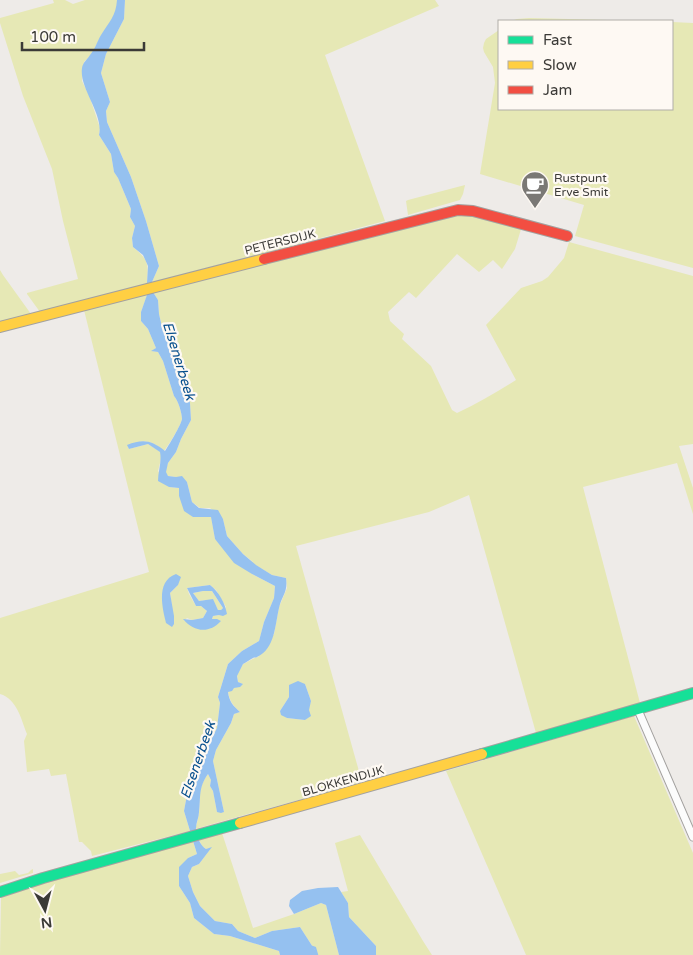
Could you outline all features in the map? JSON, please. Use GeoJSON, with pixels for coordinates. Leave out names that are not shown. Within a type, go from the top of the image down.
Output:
{"type":"FeatureCollection","features":[{"type":"Feature","properties":{"kind":"street","name":"PETERSDIJK"},"geometry":{"type":"LineString","coordinates":[[0,327],[458,210],[473,211],[567,236]]}},
{"type":"Feature","properties":{"kind":"street","name":"BLOKKENDIJK"},"geometry":{"type":"LineString","coordinates":[[0,892],[43,878],[693,693]]}},
{"type":"Feature","properties":{"kind":"street"},"geometry":{"type":"LineString","coordinates":[[638,710],[693,837]]}},
{"type":"Feature","properties":{"kind":"green space"},"geometry":{"type":"Polygon","coordinates":[[[53,0],[65,0],[73,4],[85,0],[117,0],[114,17],[91,55],[84,62],[82,81],[89,95],[100,128],[99,135],[111,154],[114,172],[131,209],[130,217],[135,226],[132,238],[133,247],[146,261],[148,269],[147,280],[152,282],[159,266],[131,177],[107,122],[106,111],[110,102],[101,73],[106,54],[124,19],[125,0],[435,0],[439,6],[325,55],[385,221],[40,312],[27,293],[78,279],[52,169],[23,96],[0,18],[54,3],[53,0]]]}},
{"type":"Feature","properties":{"kind":"green space"},"geometry":{"type":"Polygon","coordinates":[[[529,18],[608,20],[514,20],[529,18]]]}},
{"type":"Feature","properties":{"kind":"green space"},"geometry":{"type":"Polygon","coordinates":[[[673,22],[693,23],[693,268],[575,236],[584,205],[480,174],[495,83],[493,67],[483,48],[486,39],[498,31],[498,110],[673,110],[673,22]]]}},
{"type":"Feature","properties":{"kind":"green space"},"geometry":{"type":"Polygon","coordinates":[[[465,185],[460,200],[408,215],[406,201],[465,185]]]}},
{"type":"Feature","properties":{"kind":"green space"},"geometry":{"type":"Polygon","coordinates":[[[457,214],[470,214],[522,226],[515,249],[502,269],[493,260],[479,272],[457,254],[416,298],[409,292],[388,312],[390,321],[404,334],[402,339],[431,366],[452,410],[457,413],[516,380],[486,325],[521,288],[548,277],[564,258],[569,242],[693,276],[693,444],[679,446],[693,488],[693,514],[677,463],[583,487],[640,703],[536,733],[469,495],[429,512],[296,546],[362,782],[195,829],[199,813],[201,788],[208,774],[211,780],[210,786],[213,791],[217,812],[224,812],[213,761],[216,750],[234,714],[240,712],[232,703],[228,691],[242,684],[238,682],[237,675],[243,664],[258,657],[274,634],[279,607],[287,588],[286,578],[272,575],[247,560],[253,562],[227,536],[223,519],[210,508],[200,508],[192,502],[187,482],[168,476],[165,472],[191,420],[190,403],[185,382],[164,334],[158,300],[153,292],[457,214]],[[305,684],[289,685],[289,697],[280,711],[287,718],[305,720],[311,701],[305,684]]]}},
{"type":"Feature","properties":{"kind":"green space"},"geometry":{"type":"Polygon","coordinates":[[[0,270],[3,275],[31,314],[0,323],[0,270]]]}},
{"type":"Feature","properties":{"kind":"green space"},"geometry":{"type":"Polygon","coordinates":[[[148,293],[141,312],[141,321],[148,329],[156,348],[152,351],[158,352],[163,361],[174,396],[180,407],[182,419],[164,451],[147,442],[133,444],[128,446],[129,449],[148,444],[161,452],[158,471],[169,487],[179,488],[179,496],[193,517],[211,516],[215,539],[252,574],[275,586],[274,598],[264,622],[259,641],[242,651],[228,664],[218,697],[220,703],[217,728],[189,784],[184,811],[190,831],[92,856],[91,851],[82,842],[79,842],[66,774],[51,776],[49,769],[27,772],[24,741],[27,734],[11,700],[0,694],[0,618],[149,572],[84,310],[148,293]],[[178,585],[162,595],[166,622],[172,607],[170,593],[178,585]],[[210,585],[187,588],[196,606],[201,606],[207,611],[203,618],[192,620],[187,618],[184,621],[212,619],[213,616],[219,615],[226,607],[216,590],[210,585]]]}},
{"type":"Feature","properties":{"kind":"green space"},"geometry":{"type":"Polygon","coordinates":[[[212,591],[223,608],[218,610],[211,601],[199,601],[193,593],[212,591]]]}},
{"type":"Feature","properties":{"kind":"green space"},"geometry":{"type":"Polygon","coordinates":[[[634,716],[693,853],[693,955],[526,955],[446,771],[634,716]]]}},
{"type":"Feature","properties":{"kind":"green space"},"geometry":{"type":"Polygon","coordinates":[[[222,833],[253,928],[321,903],[326,905],[339,955],[318,955],[300,927],[272,931],[255,938],[238,931],[232,924],[215,921],[200,906],[188,876],[192,867],[199,864],[211,848],[206,849],[199,840],[222,833]]]}},
{"type":"Feature","properties":{"kind":"green space"},"geometry":{"type":"Polygon","coordinates":[[[360,835],[432,955],[376,955],[376,946],[349,917],[348,903],[341,892],[348,891],[335,843],[360,835]]]}},
{"type":"Feature","properties":{"kind":"green space"},"geometry":{"type":"Polygon","coordinates":[[[193,841],[197,854],[188,858],[179,886],[190,903],[194,918],[214,934],[230,936],[279,951],[280,955],[0,955],[1,898],[50,881],[193,841]]]}},
{"type":"Feature","properties":{"kind":"green space"},"geometry":{"type":"Polygon","coordinates":[[[33,869],[33,873],[0,883],[0,874],[15,871],[19,875],[28,873],[33,869]]]}},
{"type":"Feature","properties":{"kind":"water"},"geometry":{"type":"Polygon","coordinates":[[[117,0],[125,0],[124,19],[106,54],[101,73],[110,102],[106,111],[107,122],[131,177],[159,266],[152,282],[147,283],[148,266],[143,255],[133,247],[132,238],[135,226],[130,217],[131,209],[114,172],[111,154],[99,135],[98,119],[82,76],[83,64],[112,19],[117,0]]]}},
{"type":"Feature","properties":{"kind":"water"},"geometry":{"type":"Polygon","coordinates":[[[148,292],[153,292],[158,300],[164,334],[185,382],[190,403],[191,420],[176,452],[168,463],[166,472],[168,476],[182,476],[187,482],[192,502],[199,508],[218,510],[223,519],[227,536],[243,554],[272,575],[286,578],[285,591],[271,642],[263,653],[243,664],[237,676],[238,682],[243,684],[228,692],[235,708],[240,712],[234,714],[216,750],[213,761],[224,812],[217,812],[213,791],[210,786],[211,780],[208,774],[201,788],[196,830],[202,845],[206,849],[212,847],[199,864],[192,867],[188,876],[200,906],[215,921],[232,924],[238,931],[255,938],[272,931],[300,927],[318,955],[280,955],[279,951],[230,936],[214,934],[194,918],[190,903],[179,886],[179,867],[188,858],[197,854],[184,811],[189,784],[217,728],[220,703],[218,697],[228,664],[242,651],[259,641],[264,622],[274,598],[275,586],[234,563],[215,539],[211,517],[193,517],[184,511],[179,496],[179,488],[169,487],[158,481],[160,452],[148,444],[129,449],[127,445],[142,441],[151,443],[165,451],[182,419],[180,407],[174,396],[163,361],[158,352],[151,351],[156,348],[148,329],[141,321],[141,312],[148,292]]]}},
{"type":"Feature","properties":{"kind":"water"},"geometry":{"type":"Polygon","coordinates":[[[176,574],[181,577],[178,585],[170,593],[174,616],[172,627],[166,623],[162,595],[165,582],[176,574]]]}},
{"type":"Feature","properties":{"kind":"water"},"geometry":{"type":"Polygon","coordinates":[[[210,585],[221,598],[227,614],[213,616],[212,619],[221,621],[207,630],[192,627],[183,619],[203,618],[207,611],[201,606],[196,606],[187,588],[210,585]],[[212,591],[193,593],[199,601],[213,599],[218,610],[221,610],[223,608],[212,591]]]}},
{"type":"Feature","properties":{"kind":"water"},"geometry":{"type":"Polygon","coordinates":[[[298,681],[305,684],[311,701],[309,710],[311,716],[305,720],[287,718],[281,715],[280,711],[289,697],[289,685],[298,681]]]}},
{"type":"Feature","properties":{"kind":"water"},"geometry":{"type":"Polygon","coordinates":[[[338,887],[348,903],[349,917],[376,946],[376,955],[339,955],[326,905],[321,903],[294,914],[289,906],[290,900],[302,891],[338,887]]]}},
{"type":"Feature","properties":{"kind":"waterway","name":"Elsenerbeek"},"geometry":{"type":"LineString","coordinates":[[312,947],[315,948],[317,955]]}},
{"type":"Feature","properties":{"kind":"traffic: fast"},"geometry":{"type":"LineString","coordinates":[[482,754],[693,693]]}},
{"type":"Feature","properties":{"kind":"traffic: fast"},"geometry":{"type":"LineString","coordinates":[[0,892],[43,878],[240,823]]}},
{"type":"Feature","properties":{"kind":"traffic: slow"},"geometry":{"type":"LineString","coordinates":[[0,327],[264,259]]}},
{"type":"Feature","properties":{"kind":"traffic: slow"},"geometry":{"type":"LineString","coordinates":[[240,823],[482,754]]}},
{"type":"Feature","properties":{"kind":"traffic: jam"},"geometry":{"type":"LineString","coordinates":[[264,259],[458,210],[473,211],[567,236]]}},
{"type":"Feature","properties":{"kind":"place","name":"Rustpunt Erve Smit"},"geometry":{"type":"Point","coordinates":[535,209]}}]}
